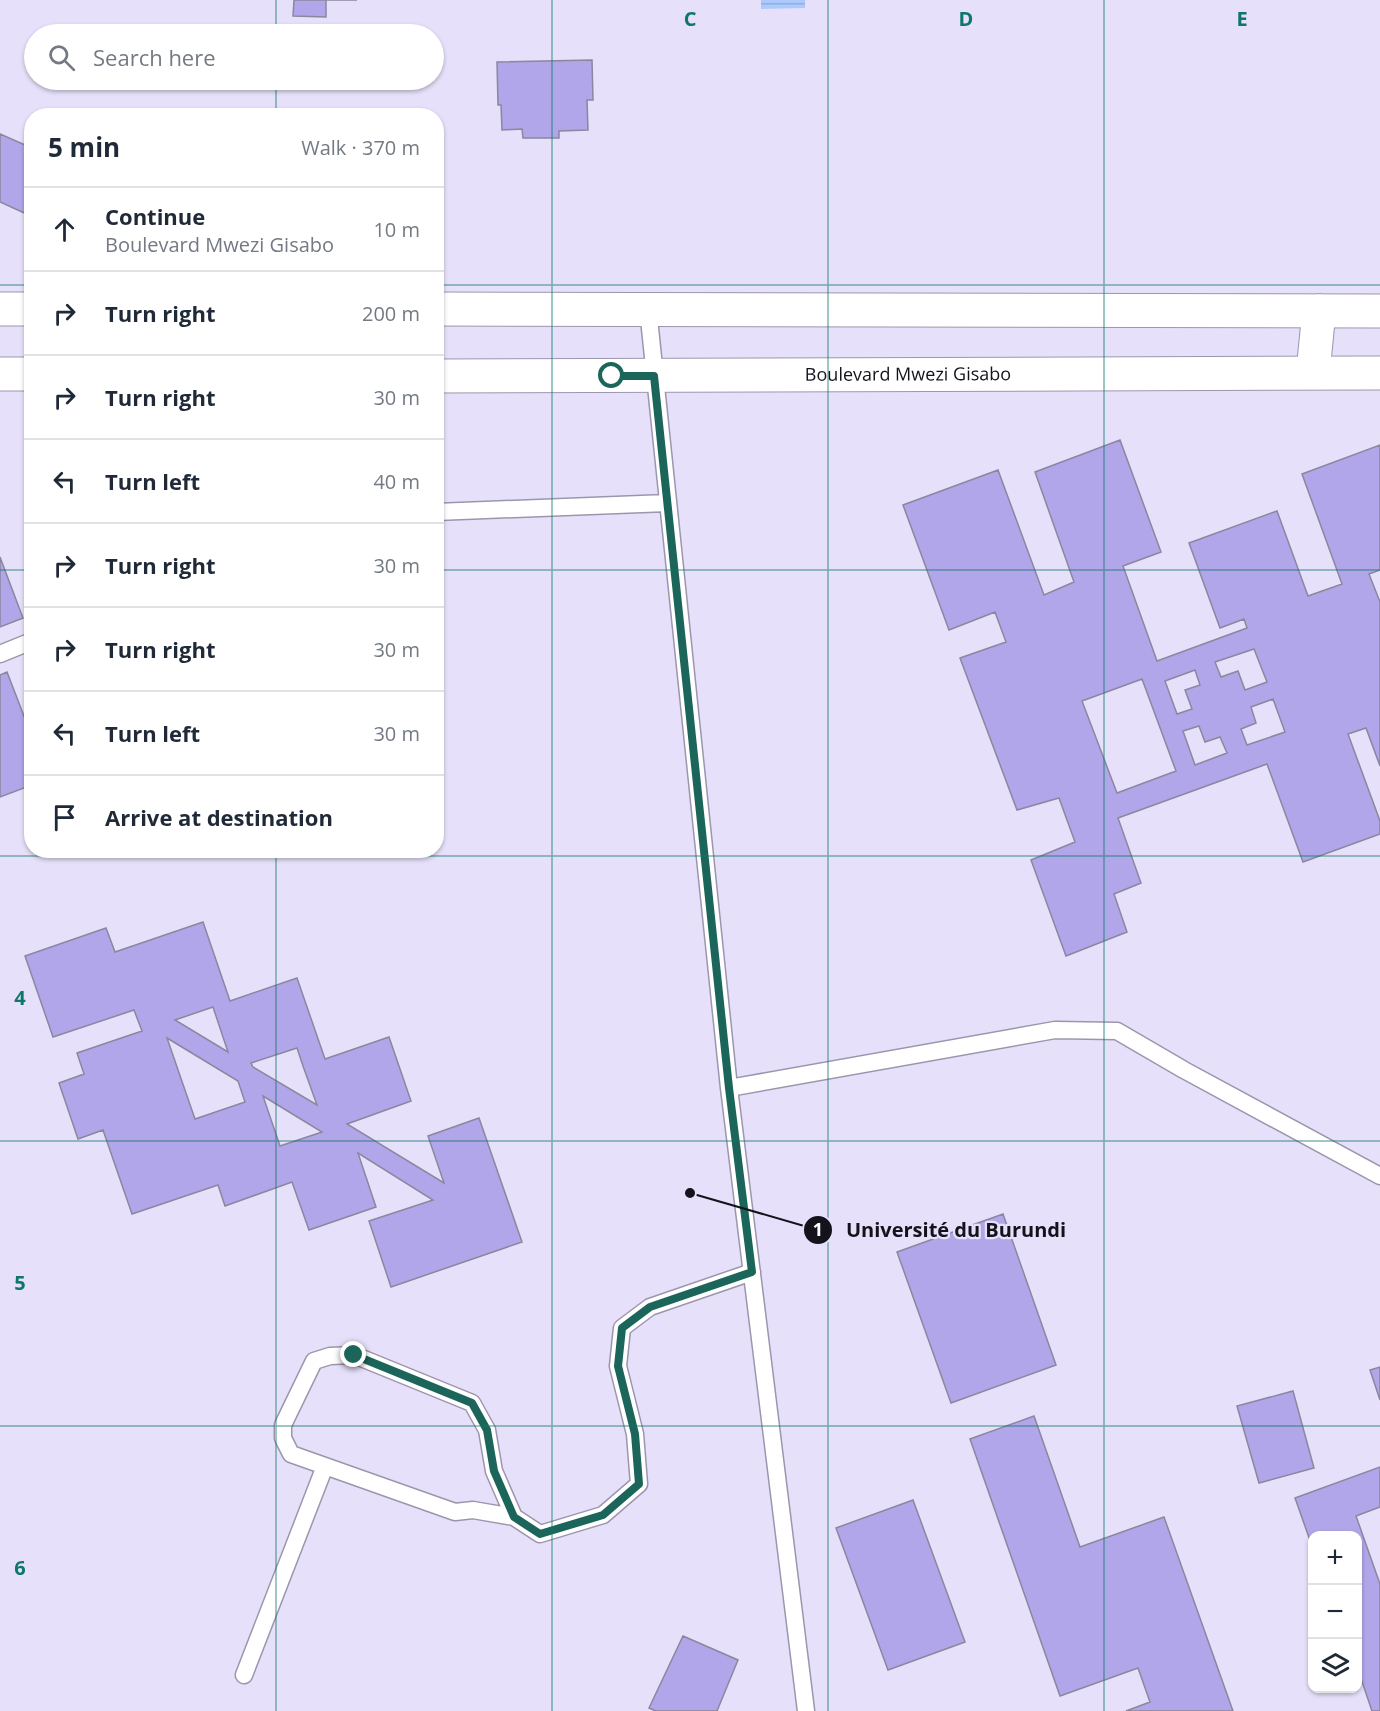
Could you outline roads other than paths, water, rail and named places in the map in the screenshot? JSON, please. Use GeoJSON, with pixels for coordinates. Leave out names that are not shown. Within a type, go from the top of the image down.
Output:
{"type":"FeatureCollection","features":[{"type":"Feature","properties":{"kind":"main road"},"geometry":{"type":"LineString","coordinates":[[0,309],[24,309]]}},
{"type":"Feature","properties":{"kind":"main road"},"geometry":{"type":"LineString","coordinates":[[444,309],[1380,311]]}},
{"type":"Feature","properties":{"kind":"main road"},"geometry":{"type":"LineString","coordinates":[[1313,372],[1319,311]]}},
{"type":"Feature","properties":{"kind":"main road","name":"Boulevard Mwezi Gisabo"},"geometry":{"type":"LineString","coordinates":[[444,376],[1380,373]]}},
{"type":"Feature","properties":{"kind":"main road"},"geometry":{"type":"LineString","coordinates":[[0,374],[24,374]]}},
{"type":"Feature","properties":{"kind":"lane"},"geometry":{"type":"LineString","coordinates":[[648,309],[729,1088],[806,1711]]}},
{"type":"Feature","properties":{"kind":"lane"},"geometry":{"type":"LineString","coordinates":[[444,512],[667,503]]}},
{"type":"Feature","properties":{"kind":"lane"},"geometry":{"type":"LineString","coordinates":[[0,654],[24,644]]}},
{"type":"Feature","properties":{"kind":"lane"},"geometry":{"type":"LineString","coordinates":[[729,1088],[1055,1030],[1117,1031],[1184,1070],[1380,1176]]}},
{"type":"Feature","properties":{"kind":"lane"},"geometry":{"type":"LineString","coordinates":[[514,1517],[494,1471],[487,1430],[472,1403],[354,1355],[330,1356],[314,1361],[283,1425],[283,1438],[291,1454],[455,1512],[473,1510],[514,1517],[540,1534],[603,1515],[639,1484],[635,1434],[618,1366],[622,1328],[650,1307],[752,1272]]}},
{"type":"Feature","properties":{"kind":"lane"},"geometry":{"type":"LineString","coordinates":[[244,1675],[325,1466]]}},
{"type":"Feature","properties":{"kind":"water"},"geometry":{"type":"Polygon","coordinates":[[[761,0],[805,0],[805,8],[761,9],[761,0]]]}},
{"type":"Feature","properties":{"kind":"place","name":"Université du Burundi"},"geometry":{"type":"Point","coordinates":[690,1193]}}]}
